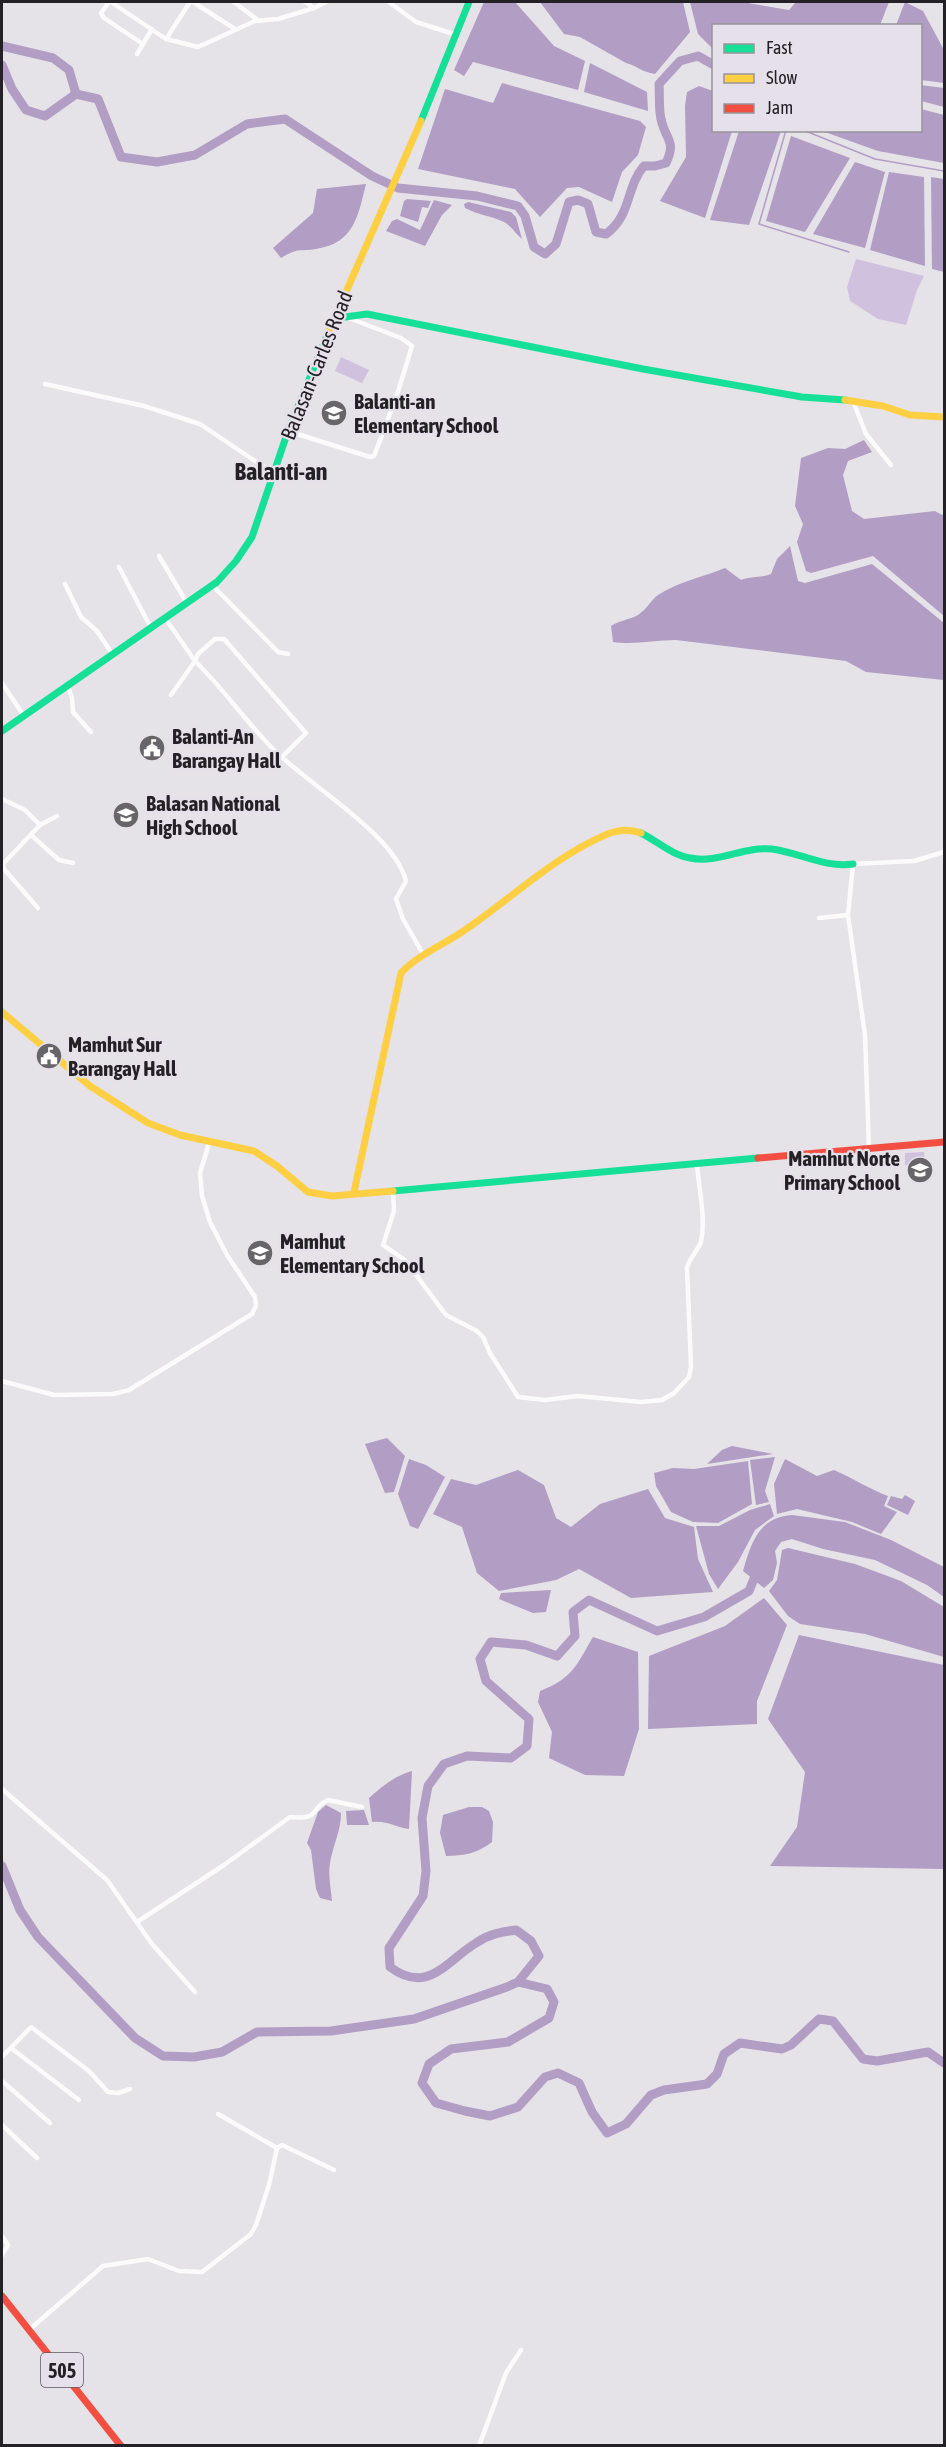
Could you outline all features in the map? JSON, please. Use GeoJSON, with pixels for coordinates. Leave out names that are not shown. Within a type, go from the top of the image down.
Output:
{"type":"FeatureCollection","features":[{"type":"Feature","properties":{"kind":"street"},"geometry":{"type":"LineString","coordinates":[[142,44],[104,18],[101,14],[110,2],[166,39],[198,47],[235,29],[259,21],[278,19],[326,2]]}},
{"type":"Feature","properties":{"kind":"street"},"geometry":{"type":"LineString","coordinates":[[166,39],[192,2],[235,29]]}},
{"type":"Feature","properties":{"kind":"street"},"geometry":{"type":"LineString","coordinates":[[233,2],[259,21]]}},
{"type":"Feature","properties":{"kind":"street"},"geometry":{"type":"LineString","coordinates":[[305,2],[314,8]]}},
{"type":"Feature","properties":{"kind":"street"},"geometry":{"type":"LineString","coordinates":[[389,2],[416,22],[457,35]]}},
{"type":"Feature","properties":{"kind":"street","name":"Balasan-Carles Road"},"geometry":{"type":"LineString","coordinates":[[2,731],[212,585],[236,561],[252,537],[288,431],[470,2]]}},
{"type":"Feature","properties":{"kind":"street"},"geometry":{"type":"LineString","coordinates":[[137,54],[152,29]]}},
{"type":"Feature","properties":{"kind":"street"},"geometry":{"type":"LineString","coordinates":[[288,431],[370,457],[374,456],[397,395],[412,346],[401,338],[336,314]]}},
{"type":"Feature","properties":{"kind":"street"},"geometry":{"type":"LineString","coordinates":[[345,317],[353,314],[367,314],[643,369],[801,397],[883,406],[910,416],[945,417]]}},
{"type":"Feature","properties":{"kind":"street"},"geometry":{"type":"LineString","coordinates":[[45,384],[144,406],[200,424],[273,473]]}},
{"type":"Feature","properties":{"kind":"street"},"geometry":{"type":"LineString","coordinates":[[853,401],[866,434],[891,465]]}},
{"type":"Feature","properties":{"kind":"street"},"geometry":{"type":"LineString","coordinates":[[159,556],[187,603]]}},
{"type":"Feature","properties":{"kind":"street"},"geometry":{"type":"LineString","coordinates":[[119,567],[151,628]]}},
{"type":"Feature","properties":{"kind":"street"},"geometry":{"type":"LineString","coordinates":[[65,584],[81,617],[97,631],[113,655]]}},
{"type":"Feature","properties":{"kind":"street"},"geometry":{"type":"LineString","coordinates":[[212,585],[278,652],[288,654]]}},
{"type":"Feature","properties":{"kind":"street"},"geometry":{"type":"LineString","coordinates":[[165,618],[195,661],[282,757],[387,846],[404,871],[406,881],[396,899],[403,919],[423,954]]}},
{"type":"Feature","properties":{"kind":"street"},"geometry":{"type":"LineString","coordinates":[[171,695],[198,654],[215,639],[224,639],[306,733],[282,757]]}},
{"type":"Feature","properties":{"kind":"street"},"geometry":{"type":"LineString","coordinates":[[2,683],[24,716]]}},
{"type":"Feature","properties":{"kind":"street"},"geometry":{"type":"LineString","coordinates":[[68,686],[73,712],[91,732]]}},
{"type":"Feature","properties":{"kind":"street"},"geometry":{"type":"LineString","coordinates":[[2,799],[25,810],[40,825]]}},
{"type":"Feature","properties":{"kind":"street"},"geometry":{"type":"LineString","coordinates":[[38,908],[4,869],[2,863],[40,825],[57,816]]}},
{"type":"Feature","properties":{"kind":"street"},"geometry":{"type":"LineString","coordinates":[[354,1192],[401,973],[408,964],[459,934],[553,865],[586,844],[615,830],[627,829],[692,859],[716,858],[766,849],[791,852],[832,866],[914,861],[945,852]]}},
{"type":"Feature","properties":{"kind":"street"},"geometry":{"type":"LineString","coordinates":[[31,835],[59,860],[73,863]]}},
{"type":"Feature","properties":{"kind":"street"},"geometry":{"type":"LineString","coordinates":[[853,864],[848,915],[865,1035],[869,1149]]}},
{"type":"Feature","properties":{"kind":"street"},"geometry":{"type":"LineString","coordinates":[[819,918],[848,915]]}},
{"type":"Feature","properties":{"kind":"street"},"geometry":{"type":"LineString","coordinates":[[2,1012],[90,1086],[148,1123],[180,1135],[254,1151],[277,1166],[308,1192],[332,1196],[354,1192],[697,1165],[945,1142]]}},
{"type":"Feature","properties":{"kind":"street"},"geometry":{"type":"LineString","coordinates":[[2,1381],[54,1395],[114,1394],[129,1390],[252,1314],[256,1306],[255,1297],[222,1247],[210,1222],[202,1196],[200,1173],[210,1140]]}},
{"type":"Feature","properties":{"kind":"street"},"geometry":{"type":"LineString","coordinates":[[393,1189],[394,1211],[383,1245],[405,1260],[446,1315],[477,1331],[518,1396],[545,1400],[594,1396],[641,1402],[662,1400],[674,1393],[689,1377],[691,1367],[687,1267],[692,1255],[700,1245],[703,1220],[697,1165]]}},
{"type":"Feature","properties":{"kind":"street"},"geometry":{"type":"LineString","coordinates":[[2,1789],[107,1880],[152,1944],[195,1992]]}},
{"type":"Feature","properties":{"kind":"street"},"geometry":{"type":"LineString","coordinates":[[137,1922],[224,1865],[290,1817],[304,1818],[314,1814],[324,1801],[328,1800],[362,1807]]}},
{"type":"Feature","properties":{"kind":"street"},"geometry":{"type":"LineString","coordinates":[[2,2057],[31,2027],[89,2071],[108,2092],[118,2093],[130,2089]]}},
{"type":"Feature","properties":{"kind":"street"},"geometry":{"type":"LineString","coordinates":[[11,2048],[79,2100]]}},
{"type":"Feature","properties":{"kind":"street"},"geometry":{"type":"LineString","coordinates":[[2,2081],[50,2123]]}},
{"type":"Feature","properties":{"kind":"street"},"geometry":{"type":"LineString","coordinates":[[218,2114],[277,2148]]}},
{"type":"Feature","properties":{"kind":"street"},"geometry":{"type":"LineString","coordinates":[[2,2125],[37,2158]]}},
{"type":"Feature","properties":{"kind":"street"},"geometry":{"type":"LineString","coordinates":[[30,2329],[103,2266],[148,2259],[179,2271],[202,2272],[251,2234],[269,2185],[277,2148],[282,2145],[334,2170]]}},
{"type":"Feature","properties":{"kind":"street"},"geometry":{"type":"LineString","coordinates":[[2,2236],[8,2245],[2,2255]]}},
{"type":"Feature","properties":{"kind":"street","name":"505"},"geometry":{"type":"LineString","coordinates":[[2,2296],[121,2445]]}},
{"type":"Feature","properties":{"kind":"street"},"geometry":{"type":"LineString","coordinates":[[479,2445],[506,2373],[521,2350]]}},
{"type":"Feature","properties":{"kind":"shaded area"},"geometry":{"type":"Polygon","coordinates":[[[484,2],[515,2],[554,46],[585,61],[578,90],[473,62],[464,76],[454,70],[484,2]]]}},
{"type":"Feature","properties":{"kind":"shaded area"},"geometry":{"type":"Polygon","coordinates":[[[540,2],[683,2],[690,32],[655,74],[650,73],[626,63],[580,37],[564,34],[540,2]]]}},
{"type":"Feature","properties":{"kind":"shaded area"},"geometry":{"type":"Polygon","coordinates":[[[690,2],[742,2],[789,10],[796,2],[889,2],[880,24],[712,24],[712,48],[698,34],[690,2]]]}},
{"type":"Feature","properties":{"kind":"shaded area"},"geometry":{"type":"Polygon","coordinates":[[[905,2],[923,11],[944,50],[944,83],[922,80],[922,24],[896,24],[905,2]]]}},
{"type":"Feature","properties":{"kind":"shaded area"},"geometry":{"type":"Polygon","coordinates":[[[590,63],[647,92],[648,111],[584,92],[590,63]]]}},
{"type":"Feature","properties":{"kind":"shaded area"},"geometry":{"type":"Polygon","coordinates":[[[502,83],[640,121],[646,127],[638,155],[622,172],[612,202],[579,187],[567,188],[540,217],[515,189],[418,169],[445,89],[493,103],[502,83]]]}},
{"type":"Feature","properties":{"kind":"shaded area"},"geometry":{"type":"Polygon","coordinates":[[[922,85],[944,88],[944,107],[922,101],[922,85]]]}},
{"type":"Feature","properties":{"kind":"shaded area"},"geometry":{"type":"Polygon","coordinates":[[[699,86],[712,91],[712,132],[732,132],[705,218],[660,201],[686,157],[687,92],[699,86]]]}},
{"type":"Feature","properties":{"kind":"shaded area"},"geometry":{"type":"Polygon","coordinates":[[[922,109],[944,115],[944,163],[878,151],[825,132],[922,132],[922,109]]]}},
{"type":"Feature","properties":{"kind":"shaded area"},"geometry":{"type":"Polygon","coordinates":[[[739,132],[781,132],[749,225],[710,220],[739,132]]]}},
{"type":"Feature","properties":{"kind":"shaded area"},"geometry":{"type":"Polygon","coordinates":[[[791,136],[850,158],[805,232],[766,221],[791,136]]]}},
{"type":"Feature","properties":{"kind":"shaded area"},"geometry":{"type":"Polygon","coordinates":[[[855,162],[885,172],[865,248],[813,234],[855,162]]]}},
{"type":"Feature","properties":{"kind":"shaded area"},"geometry":{"type":"Polygon","coordinates":[[[889,172],[924,177],[925,266],[870,250],[889,172]]]}},
{"type":"Feature","properties":{"kind":"shaded area"},"geometry":{"type":"Polygon","coordinates":[[[931,177],[944,179],[944,272],[932,269],[931,177]]]}},
{"type":"Feature","properties":{"kind":"shaded area"},"geometry":{"type":"Polygon","coordinates":[[[366,184],[353,226],[339,241],[316,249],[295,251],[281,258],[273,248],[313,213],[317,189],[366,184]]]}},
{"type":"Feature","properties":{"kind":"shaded area"},"geometry":{"type":"Polygon","coordinates":[[[407,199],[431,201],[428,208],[422,207],[418,222],[400,216],[404,201],[407,199]]]}},
{"type":"Feature","properties":{"kind":"shaded area"},"geometry":{"type":"Polygon","coordinates":[[[434,200],[452,205],[442,215],[425,246],[386,231],[392,221],[397,219],[420,230],[434,200]]]}},
{"type":"Feature","properties":{"kind":"shaded area"},"geometry":{"type":"Polygon","coordinates":[[[468,202],[511,212],[516,217],[522,239],[504,222],[465,208],[464,204],[468,202]]]}},
{"type":"Feature","properties":{"kind":"shaded area"},"geometry":{"type":"Polygon","coordinates":[[[856,259],[924,276],[906,325],[878,319],[850,301],[847,287],[856,259]]]}},
{"type":"Feature","properties":{"kind":"shaded area"},"geometry":{"type":"Polygon","coordinates":[[[341,357],[369,370],[362,383],[335,371],[341,357]]]}},
{"type":"Feature","properties":{"kind":"shaded area"},"geometry":{"type":"Polygon","coordinates":[[[864,440],[872,452],[848,461],[843,475],[852,511],[864,519],[935,511],[944,514],[944,616],[873,556],[811,573],[806,571],[797,542],[803,524],[795,506],[801,458],[828,448],[845,449],[864,440]]]}},
{"type":"Feature","properties":{"kind":"shaded area"},"geometry":{"type":"Polygon","coordinates":[[[790,546],[798,581],[805,583],[872,564],[944,623],[944,680],[866,672],[846,661],[676,640],[613,642],[611,626],[638,615],[666,590],[725,568],[741,580],[771,574],[777,559],[790,546]]]}},
{"type":"Feature","properties":{"kind":"shaded area"},"geometry":{"type":"Polygon","coordinates":[[[924,1152],[925,1164],[905,1165],[905,1153],[924,1152]]]}},
{"type":"Feature","properties":{"kind":"shaded area"},"geometry":{"type":"Polygon","coordinates":[[[387,1438],[405,1456],[394,1492],[385,1493],[365,1444],[387,1438]]]}},
{"type":"Feature","properties":{"kind":"shaded area"},"geometry":{"type":"Polygon","coordinates":[[[732,1446],[773,1454],[707,1464],[722,1450],[732,1446]]]}},
{"type":"Feature","properties":{"kind":"shaded area"},"geometry":{"type":"Polygon","coordinates":[[[775,1457],[765,1491],[769,1502],[756,1505],[750,1460],[775,1457]]]}},
{"type":"Feature","properties":{"kind":"shaded area"},"geometry":{"type":"Polygon","coordinates":[[[409,1459],[426,1465],[445,1477],[418,1529],[410,1526],[398,1494],[409,1459]]]}},
{"type":"Feature","properties":{"kind":"shaded area"},"geometry":{"type":"Polygon","coordinates":[[[785,1459],[817,1476],[834,1470],[841,1473],[888,1496],[884,1506],[897,1512],[881,1534],[852,1522],[797,1509],[777,1514],[774,1484],[785,1459]]]}},
{"type":"Feature","properties":{"kind":"shaded area"},"geometry":{"type":"Polygon","coordinates":[[[748,1461],[752,1504],[718,1523],[693,1522],[671,1512],[656,1486],[654,1473],[673,1468],[694,1469],[748,1461]]]}},
{"type":"Feature","properties":{"kind":"shaded area"},"geometry":{"type":"Polygon","coordinates":[[[518,1470],[544,1485],[556,1518],[571,1527],[600,1504],[648,1489],[665,1518],[694,1527],[698,1559],[713,1592],[631,1598],[579,1569],[556,1580],[499,1591],[477,1573],[462,1527],[433,1514],[451,1479],[476,1485],[518,1470]]]}},
{"type":"Feature","properties":{"kind":"shaded area"},"geometry":{"type":"Polygon","coordinates":[[[905,1495],[915,1501],[908,1515],[887,1505],[891,1496],[902,1499],[905,1495]]]}},
{"type":"Feature","properties":{"kind":"shaded area"},"geometry":{"type":"Polygon","coordinates":[[[770,1504],[774,1516],[755,1530],[738,1562],[718,1589],[709,1574],[696,1526],[719,1526],[750,1510],[770,1504]]]}},
{"type":"Feature","properties":{"kind":"shaded area"},"geometry":{"type":"Polygon","coordinates":[[[792,1515],[845,1522],[891,1540],[944,1567],[944,1597],[927,1585],[875,1560],[823,1549],[792,1539],[781,1542],[775,1551],[777,1563],[773,1580],[764,1588],[743,1571],[749,1551],[764,1526],[781,1517],[792,1515]]]}},
{"type":"Feature","properties":{"kind":"shaded area"},"geometry":{"type":"Polygon","coordinates":[[[788,1548],[855,1564],[901,1581],[944,1607],[944,1657],[865,1634],[800,1624],[788,1616],[769,1591],[777,1580],[782,1550],[788,1548]]]}},
{"type":"Feature","properties":{"kind":"shaded area"},"geometry":{"type":"Polygon","coordinates":[[[551,1590],[546,1612],[533,1613],[499,1599],[501,1593],[551,1590]]]}},
{"type":"Feature","properties":{"kind":"shaded area"},"geometry":{"type":"Polygon","coordinates":[[[764,1598],[787,1625],[757,1701],[757,1724],[648,1729],[649,1656],[725,1626],[764,1598]]]}},
{"type":"Feature","properties":{"kind":"shaded area"},"geometry":{"type":"Polygon","coordinates":[[[799,1635],[944,1665],[944,1869],[770,1866],[797,1827],[805,1772],[768,1719],[799,1635]]]}},
{"type":"Feature","properties":{"kind":"shaded area"},"geometry":{"type":"Polygon","coordinates":[[[593,1637],[638,1652],[639,1729],[624,1776],[585,1775],[549,1758],[552,1732],[538,1702],[540,1691],[567,1676],[593,1637]]]}},
{"type":"Feature","properties":{"kind":"shaded area"},"geometry":{"type":"Polygon","coordinates":[[[412,1771],[409,1829],[387,1823],[372,1822],[369,1798],[394,1779],[412,1771]]]}},
{"type":"Feature","properties":{"kind":"shaded area"},"geometry":{"type":"Polygon","coordinates":[[[326,1805],[341,1813],[329,1868],[332,1901],[320,1898],[316,1889],[311,1850],[307,1843],[318,1812],[326,1805]]]}},
{"type":"Feature","properties":{"kind":"shaded area"},"geometry":{"type":"Polygon","coordinates":[[[469,1807],[482,1807],[489,1811],[493,1822],[492,1842],[470,1853],[446,1856],[440,1833],[443,1815],[469,1807]]]}},
{"type":"Feature","properties":{"kind":"shaded area"},"geometry":{"type":"Polygon","coordinates":[[[364,1810],[369,1825],[347,1825],[346,1811],[364,1810]]]}},
{"type":"Feature","properties":{"kind":"waterway"},"geometry":{"type":"LineString","coordinates":[[2,46],[53,58],[69,70],[76,94]]}},
{"type":"Feature","properties":{"kind":"waterway"},"geometry":{"type":"LineString","coordinates":[[2,65],[12,89],[26,110],[45,116],[76,94],[98,99],[121,157],[157,162],[195,155],[247,124],[285,119],[372,176],[398,188],[477,196],[518,206],[525,216],[534,247],[545,254],[556,244],[569,202],[578,200],[588,204],[596,232],[606,234],[614,226],[625,209],[634,182],[644,166],[666,163],[669,156],[670,142],[660,114],[659,84],[680,61],[698,56],[712,64]]}},
{"type":"Feature","properties":{"kind":"waterway"},"geometry":{"type":"LineString","coordinates":[[785,132],[759,224],[849,252]]}},
{"type":"Feature","properties":{"kind":"waterway"},"geometry":{"type":"LineString","coordinates":[[808,132],[875,159],[944,171]]}},
{"type":"Feature","properties":{"kind":"waterway"},"geometry":{"type":"LineString","coordinates":[[2,1866],[20,1910],[38,1937],[135,2038],[163,2056],[194,2057],[222,2052],[257,2032],[331,2031],[414,2019],[507,1987],[518,1982],[539,1956],[531,1941],[516,1930],[486,1937],[436,1973],[426,1977],[415,1978],[403,1975],[390,1967],[389,1948],[423,1896],[426,1871],[422,1818],[428,1786],[444,1764],[467,1756],[511,1758],[527,1746],[529,1719],[486,1681],[480,1659],[491,1642],[526,1645],[557,1656],[575,1636],[573,1612],[589,1600],[657,1631],[704,1617],[749,1591],[758,1569]]}},
{"type":"Feature","properties":{"kind":"waterway"},"geometry":{"type":"LineString","coordinates":[[518,1982],[547,1989],[554,2002],[549,2018],[508,2042],[451,2049],[429,2064],[422,2083],[436,2103],[490,2116],[518,2107],[545,2077],[558,2073],[579,2083],[592,2112],[607,2133],[626,2124],[651,2095],[664,2090],[707,2084],[717,2074],[724,2054],[740,2043],[782,2049],[791,2045],[819,2019],[833,2021],[863,2059],[877,2061],[928,2052],[944,2063]]}},
{"type":"Feature","properties":{"kind":"traffic: fast"},"geometry":{"type":"LineString","coordinates":[[421,121],[469,2]]}},
{"type":"Feature","properties":{"kind":"traffic: fast"},"geometry":{"type":"LineString","coordinates":[[345,317],[367,314],[643,369],[802,397],[845,400]]}},
{"type":"Feature","properties":{"kind":"traffic: fast"},"geometry":{"type":"LineString","coordinates":[[2,731],[217,582],[236,561],[252,537],[288,431],[328,333]]}},
{"type":"Feature","properties":{"kind":"traffic: fast"},"geometry":{"type":"LineString","coordinates":[[641,833],[671,851],[690,858],[711,859],[751,850],[772,849],[832,864],[853,864]]}},
{"type":"Feature","properties":{"kind":"traffic: fast"},"geometry":{"type":"LineString","coordinates":[[393,1191],[758,1158]]}},
{"type":"Feature","properties":{"kind":"traffic: slow"},"geometry":{"type":"LineString","coordinates":[[328,333],[421,121]]}},
{"type":"Feature","properties":{"kind":"traffic: slow"},"geometry":{"type":"LineString","coordinates":[[845,400],[883,406],[910,415],[944,417]]}},
{"type":"Feature","properties":{"kind":"traffic: slow"},"geometry":{"type":"LineString","coordinates":[[354,1192],[401,973],[415,961],[462,932],[570,853],[614,832],[626,830],[641,833]]}},
{"type":"Feature","properties":{"kind":"traffic: slow"},"geometry":{"type":"LineString","coordinates":[[2,1012],[90,1086],[148,1123],[180,1135],[254,1151],[277,1166],[308,1192],[332,1196],[393,1191]]}},
{"type":"Feature","properties":{"kind":"traffic: jam"},"geometry":{"type":"LineString","coordinates":[[758,1158],[944,1142]]}},
{"type":"Feature","properties":{"kind":"traffic: jam"},"geometry":{"type":"LineString","coordinates":[[2,2296],[121,2446]]}},
{"type":"Feature","properties":{"kind":"place","name":"Balanti-an Elementary School"},"geometry":{"type":"Point","coordinates":[334,413]}},
{"type":"Feature","properties":{"kind":"place","name":"Balanti-An Barangay Hall"},"geometry":{"type":"Point","coordinates":[152,748]}},
{"type":"Feature","properties":{"kind":"place","name":"Balasan National High School"},"geometry":{"type":"Point","coordinates":[126,815]}},
{"type":"Feature","properties":{"kind":"place","name":"Mamhut Sur Barangay Hall"},"geometry":{"type":"Point","coordinates":[49,1056]}},
{"type":"Feature","properties":{"kind":"place","name":"Mamhut Norte Primary School"},"geometry":{"type":"Point","coordinates":[920,1170]}},
{"type":"Feature","properties":{"kind":"place","name":"Mamhut Elementary School"},"geometry":{"type":"Point","coordinates":[260,1253]}},
{"type":"Feature","properties":{"kind":"district","name":"Balanti-an"},"geometry":{"type":"Point","coordinates":[281,471]}}]}
